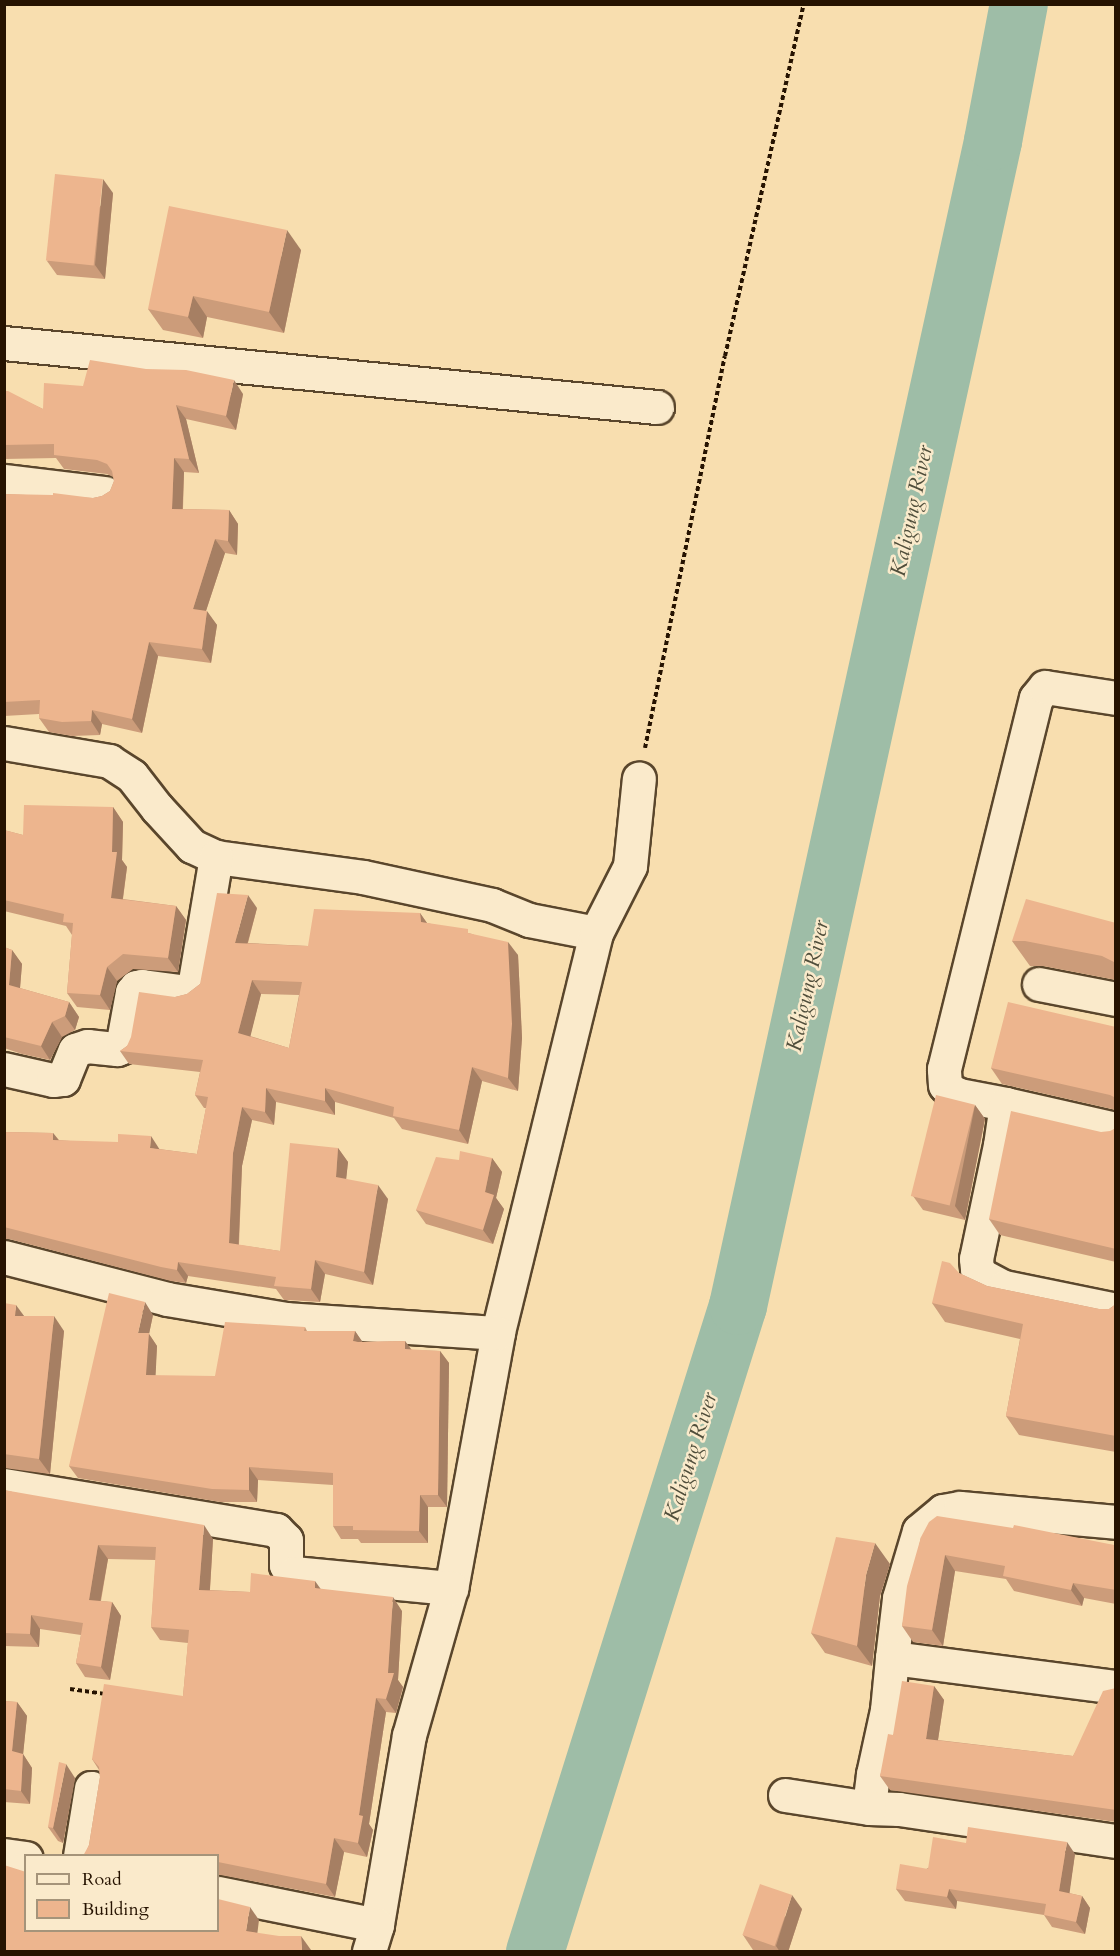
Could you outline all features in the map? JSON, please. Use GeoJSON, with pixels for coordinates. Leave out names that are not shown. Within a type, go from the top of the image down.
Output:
{"type":"FeatureCollection","features":[{"type":"Feature","properties":{"kind":"street"},"geometry":{"type":"LineString","coordinates":[[4,344],[657,407]]}},
{"type":"Feature","properties":{"kind":"street"},"geometry":{"type":"LineString","coordinates":[[4,481],[105,493]]}},
{"type":"Feature","properties":{"kind":"street"},"geometry":{"type":"LineString","coordinates":[[1116,698],[1045,687],[1036,698],[944,1069],[945,1085],[959,1095],[1116,1129]]}},
{"type":"Feature","properties":{"kind":"street"},"geometry":{"type":"LineString","coordinates":[[4,743],[109,761],[132,776],[157,808],[192,846],[216,857],[363,877],[492,905],[529,920],[596,933]]}},
{"type":"Feature","properties":{"kind":"street"},"geometry":{"type":"LineString","coordinates":[[219,1893],[373,1938],[409,1735],[451,1588],[498,1333],[596,933],[630,866],[639,778]]}},
{"type":"Feature","properties":{"kind":"street"},"geometry":{"type":"LineString","coordinates":[[4,1069],[53,1080],[63,1079],[75,1050],[87,1046],[117,1049],[122,1047],[132,992],[136,987],[186,992],[194,987],[216,857]]}},
{"type":"Feature","properties":{"kind":"street"},"geometry":{"type":"LineString","coordinates":[[1039,984],[1116,999]]}},
{"type":"Feature","properties":{"kind":"street"},"geometry":{"type":"LineString","coordinates":[[1006,1104],[1000,1145],[976,1259],[977,1269],[981,1275],[1004,1287],[1116,1310]]}},
{"type":"Feature","properties":{"kind":"street"},"geometry":{"type":"LineString","coordinates":[[4,1257],[167,1299],[286,1319],[498,1333]]}},
{"type":"Feature","properties":{"kind":"street"},"geometry":{"type":"LineString","coordinates":[[4,1485],[276,1530],[286,1540],[286,1565],[294,1573],[451,1588]]}},
{"type":"Feature","properties":{"kind":"street"},"geometry":{"type":"LineString","coordinates":[[870,1808],[873,1774],[887,1710],[899,1598],[919,1531],[943,1512],[960,1508],[1116,1522]]}},
{"type":"Feature","properties":{"kind":"street"},"geometry":{"type":"LineString","coordinates":[[892,1658],[1116,1687]]}},
{"type":"Feature","properties":{"kind":"street"},"geometry":{"type":"LineString","coordinates":[[80,1854],[91,1788]]}},
{"type":"Feature","properties":{"kind":"street"},"geometry":{"type":"LineString","coordinates":[[784,1795],[870,1808],[899,1809],[1116,1841]]}},
{"type":"Feature","properties":{"kind":"street"},"geometry":{"type":"LineString","coordinates":[[4,1854],[24,1858]]}},
{"type":"Feature","properties":{"kind":"path"},"geometry":{"type":"LineString","coordinates":[[639,778],[725,356],[804,4]]}},
{"type":"Feature","properties":{"kind":"path"},"geometry":{"type":"LineString","coordinates":[[70,1689],[117,1695]]}},
{"type":"Feature","properties":{"kind":"building"},"geometry":{"type":"Polygon","coordinates":[[[55,174],[103,179],[94,266],[46,261],[55,174]]]}},
{"type":"Feature","properties":{"kind":"building"},"geometry":{"type":"Polygon","coordinates":[[[169,206],[287,230],[269,312],[193,296],[188,317],[148,309],[169,206]]]}},
{"type":"Feature","properties":{"kind":"building"},"geometry":{"type":"Polygon","coordinates":[[[90,360],[146,369],[186,370],[234,380],[226,416],[176,405],[189,459],[174,458],[172,509],[229,510],[228,541],[215,539],[193,609],[207,611],[202,649],[149,642],[132,719],[92,710],[91,721],[62,722],[39,718],[40,700],[4,702],[4,494],[53,495],[53,493],[93,498],[110,491],[114,481],[112,471],[107,464],[97,460],[54,455],[54,444],[4,445],[4,391],[43,409],[44,383],[83,386],[90,360]]]}},
{"type":"Feature","properties":{"kind":"building"},"geometry":{"type":"Polygon","coordinates":[[[24,805],[113,807],[112,852],[117,852],[111,898],[176,906],[168,958],[123,954],[107,967],[100,995],[67,993],[73,923],[63,922],[64,914],[4,900],[4,830],[23,835],[24,805]]]}},
{"type":"Feature","properties":{"kind":"building"},"geometry":{"type":"Polygon","coordinates":[[[217,893],[248,895],[235,943],[308,946],[314,909],[420,913],[421,922],[468,929],[468,933],[508,942],[512,1024],[508,1078],[472,1067],[459,1130],[393,1116],[394,1107],[325,1088],[325,1101],[266,1088],[265,1112],[242,1107],[233,1153],[229,1243],[280,1251],[290,1143],[338,1148],[336,1177],[378,1185],[364,1272],[315,1260],[311,1289],[274,1286],[276,1277],[178,1262],[177,1270],[4,1227],[4,1132],[53,1133],[53,1140],[118,1142],[118,1134],[151,1136],[150,1148],[197,1154],[208,1097],[195,1095],[203,1060],[120,1051],[127,1046],[131,1037],[139,992],[175,997],[187,994],[200,984],[217,893]],[[252,980],[238,1033],[289,1048],[302,982],[252,980]]]}},
{"type":"Feature","properties":{"kind":"building"},"geometry":{"type":"Polygon","coordinates":[[[1026,899],[1116,923],[1116,963],[1102,956],[1025,941],[1012,941],[1026,899]]]}},
{"type":"Feature","properties":{"kind":"building"},"geometry":{"type":"Polygon","coordinates":[[[4,947],[12,950],[9,985],[69,1002],[65,1016],[52,1022],[41,1046],[4,1037],[4,947]]]}},
{"type":"Feature","properties":{"kind":"building"},"geometry":{"type":"Polygon","coordinates":[[[1008,1002],[1116,1027],[1116,1098],[991,1068],[1008,1002]]]}},
{"type":"Feature","properties":{"kind":"building"},"geometry":{"type":"Polygon","coordinates":[[[936,1095],[975,1105],[950,1206],[911,1196],[936,1095]]]}},
{"type":"Feature","properties":{"kind":"building"},"geometry":{"type":"Polygon","coordinates":[[[1011,1111],[1101,1132],[1116,1128],[1116,1249],[989,1219],[1011,1111]]]}},
{"type":"Feature","properties":{"kind":"building"},"geometry":{"type":"Polygon","coordinates":[[[460,1151],[492,1158],[485,1192],[494,1195],[483,1230],[416,1210],[436,1157],[459,1160],[460,1151]]]}},
{"type":"Feature","properties":{"kind":"building"},"geometry":{"type":"Polygon","coordinates":[[[942,1261],[950,1263],[959,1273],[987,1286],[1099,1309],[1109,1309],[1116,1304],[1116,1436],[1006,1416],[1023,1324],[932,1303],[942,1261]]]}},
{"type":"Feature","properties":{"kind":"building"},"geometry":{"type":"Polygon","coordinates":[[[109,1293],[145,1302],[138,1333],[149,1333],[146,1375],[215,1376],[225,1322],[305,1327],[304,1331],[355,1331],[353,1341],[405,1341],[405,1349],[440,1351],[438,1495],[420,1495],[419,1531],[353,1530],[353,1526],[333,1526],[333,1473],[249,1467],[249,1490],[212,1489],[69,1466],[109,1293]]]}},
{"type":"Feature","properties":{"kind":"building"},"geometry":{"type":"Polygon","coordinates":[[[4,1303],[16,1305],[15,1316],[54,1316],[39,1459],[4,1454],[4,1303]]]}},
{"type":"Feature","properties":{"kind":"building"},"geometry":{"type":"Polygon","coordinates":[[[4,1490],[204,1525],[199,1590],[250,1592],[251,1573],[315,1581],[315,1588],[393,1597],[388,1673],[394,1673],[386,1699],[376,1698],[359,1815],[363,1816],[358,1843],[334,1838],[326,1884],[219,1862],[219,1854],[84,1854],[89,1845],[100,1777],[99,1767],[92,1759],[104,1684],[183,1696],[189,1630],[151,1627],[156,1547],[98,1545],[89,1600],[112,1602],[101,1667],[76,1663],[83,1623],[31,1615],[30,1634],[4,1633],[4,1490]]]}},
{"type":"Feature","properties":{"kind":"building"},"geometry":{"type":"Polygon","coordinates":[[[937,1516],[1013,1528],[1014,1525],[1114,1545],[1116,1543],[1116,1590],[1073,1583],[1071,1590],[1003,1576],[1005,1566],[945,1555],[932,1630],[902,1626],[907,1586],[921,1537],[929,1522],[937,1516]]]}},
{"type":"Feature","properties":{"kind":"building"},"geometry":{"type":"Polygon","coordinates":[[[836,1537],[875,1543],[866,1575],[857,1646],[811,1633],[836,1537]]]}},
{"type":"Feature","properties":{"kind":"building"},"geometry":{"type":"Polygon","coordinates":[[[902,1681],[934,1686],[926,1739],[1073,1756],[1103,1691],[1116,1688],[1116,1810],[880,1776],[888,1734],[893,1735],[902,1681]]]}},
{"type":"Feature","properties":{"kind":"building"},"geometry":{"type":"Polygon","coordinates":[[[4,1701],[17,1702],[12,1751],[23,1754],[21,1791],[4,1789],[4,1701]]]}},
{"type":"Feature","properties":{"kind":"building"},"geometry":{"type":"Polygon","coordinates":[[[59,1762],[66,1764],[53,1828],[48,1827],[59,1762]]]}},
{"type":"Feature","properties":{"kind":"building"},"geometry":{"type":"Polygon","coordinates":[[[968,1827],[1067,1842],[1059,1891],[1082,1896],[1076,1922],[1044,1915],[1046,1904],[949,1889],[947,1897],[896,1889],[900,1864],[928,1869],[933,1837],[966,1843],[968,1827]]]}},
{"type":"Feature","properties":{"kind":"building"},"geometry":{"type":"Polygon","coordinates":[[[4,1865],[24,1871],[24,1932],[219,1932],[219,1899],[250,1907],[246,1931],[279,1936],[301,1936],[302,1952],[4,1952],[4,1865]]]}},
{"type":"Feature","properties":{"kind":"building"},"geometry":{"type":"Polygon","coordinates":[[[760,1884],[792,1895],[775,1946],[742,1935],[760,1884]]]}},
{"type":"Feature","properties":{"kind":"waterway","name":"Kaligung River"},"geometry":{"type":"LineString","coordinates":[[535,1952],[738,1306],[993,141],[1019,4]]}}]}
